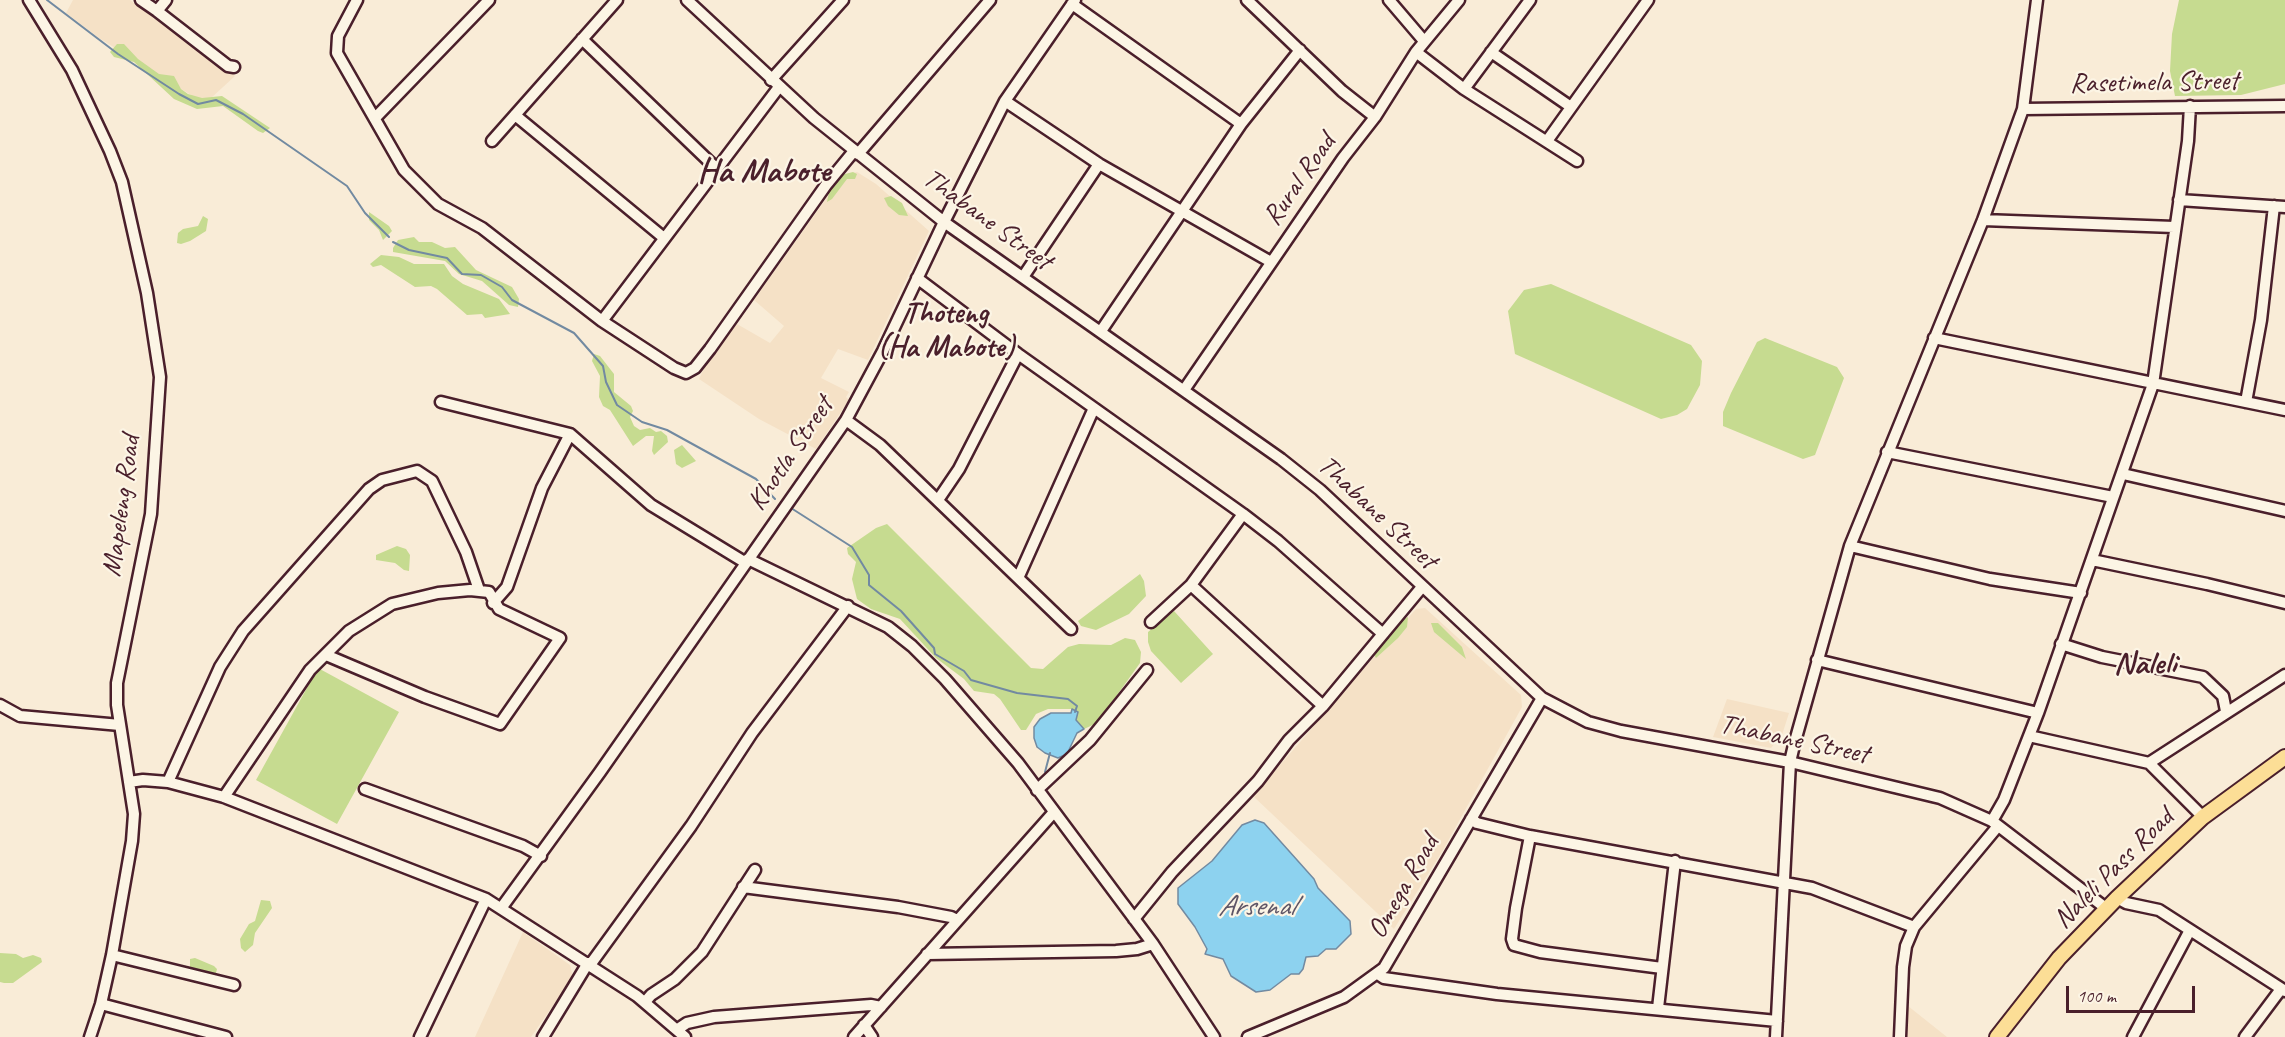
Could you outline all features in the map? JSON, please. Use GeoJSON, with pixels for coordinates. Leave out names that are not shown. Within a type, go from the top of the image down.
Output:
{"type":"FeatureCollection","features":[{"type":"Feature","properties":{"kind":"main road","name":"Naleli Pass Road"},"geometry":{"type":"LineString","coordinates":[[1997,1037],[2059,958],[2116,898],[2203,817],[2285,757]]}},
{"type":"Feature","properties":{"kind":"street","name":"Mapeleng Road"},"geometry":{"type":"LineString","coordinates":[[29,0],[72,70],[122,182],[153,327],[160,398],[152,504],[117,683],[120,725],[134,814],[132,841],[112,955],[101,1004],[90,1037]]}},
{"type":"Feature","properties":{"kind":"street"},"geometry":{"type":"LineString","coordinates":[[141,0],[228,66],[234,67]]}},
{"type":"Feature","properties":{"kind":"street"},"geometry":{"type":"LineString","coordinates":[[157,11],[166,0]]}},
{"type":"Feature","properties":{"kind":"street"},"geometry":{"type":"LineString","coordinates":[[357,0],[338,36],[338,53],[404,170],[438,204],[482,228],[602,321],[674,368],[691,372],[710,350],[826,185],[990,0]]}},
{"type":"Feature","properties":{"kind":"street"},"geometry":{"type":"LineString","coordinates":[[376,117],[489,0]]}},
{"type":"Feature","properties":{"kind":"street"},"geometry":{"type":"LineString","coordinates":[[492,141],[617,0]]}},
{"type":"Feature","properties":{"kind":"street","name":"Thabane Street"},"geometry":{"type":"LineString","coordinates":[[687,0],[775,83],[856,153],[944,222],[1184,390],[1320,490],[1542,698],[1588,722],[1621,731],[1790,762],[1940,798],[1995,824],[2107,909]]}},
{"type":"Feature","properties":{"kind":"street"},"geometry":{"type":"LineString","coordinates":[[602,321],[717,169],[775,83],[843,0]]}},
{"type":"Feature","properties":{"kind":"street"},"geometry":{"type":"LineString","coordinates":[[1247,0],[1342,91],[1376,117]]}},
{"type":"Feature","properties":{"kind":"street"},"geometry":{"type":"LineString","coordinates":[[1389,0],[1424,41]]}},
{"type":"Feature","properties":{"kind":"street","name":"Rural Road"},"geometry":{"type":"LineString","coordinates":[[1184,390],[1343,158],[1376,117],[1416,52],[1459,0]]}},
{"type":"Feature","properties":{"kind":"street"},"geometry":{"type":"LineString","coordinates":[[1464,89],[1530,0]]}},
{"type":"Feature","properties":{"kind":"street"},"geometry":{"type":"LineString","coordinates":[[1547,141],[1648,0]]}},
{"type":"Feature","properties":{"kind":"street"},"geometry":{"type":"LineString","coordinates":[[1776,1037],[1786,882],[1790,762],[1850,546],[1983,220],[2023,109],[2037,0]]}},
{"type":"Feature","properties":{"kind":"street"},"geometry":{"type":"LineString","coordinates":[[1074,2],[1241,124]]}},
{"type":"Feature","properties":{"kind":"street","name":"Khotla Street"},"geometry":{"type":"LineString","coordinates":[[502,907],[541,856],[846,420],[883,351],[1005,101],[1074,2]]}},
{"type":"Feature","properties":{"kind":"street"},"geometry":{"type":"LineString","coordinates":[[582,39],[717,169]]}},
{"type":"Feature","properties":{"kind":"street"},"geometry":{"type":"LineString","coordinates":[[1101,331],[1241,124],[1300,50]]}},
{"type":"Feature","properties":{"kind":"street"},"geometry":{"type":"LineString","coordinates":[[1416,52],[1464,89],[1577,161]]}},
{"type":"Feature","properties":{"kind":"street"},"geometry":{"type":"LineString","coordinates":[[1491,52],[1571,107]]}},
{"type":"Feature","properties":{"kind":"street"},"geometry":{"type":"LineString","coordinates":[[1005,101],[1099,164],[1271,262]]}},
{"type":"Feature","properties":{"kind":"street"},"geometry":{"type":"LineString","coordinates":[[1900,1037],[1906,946],[1914,927],[1995,824],[2038,713],[2153,384],[2190,106]]}},
{"type":"Feature","properties":{"kind":"street","name":"Rasetimela Street"},"geometry":{"type":"LineString","coordinates":[[2023,109],[2285,106]]}},
{"type":"Feature","properties":{"kind":"street"},"geometry":{"type":"LineString","coordinates":[[515,115],[664,238]]}},
{"type":"Feature","properties":{"kind":"street"},"geometry":{"type":"LineString","coordinates":[[1023,277],[1099,164]]}},
{"type":"Feature","properties":{"kind":"street"},"geometry":{"type":"LineString","coordinates":[[2179,200],[2279,206],[2246,402]]}},
{"type":"Feature","properties":{"kind":"street"},"geometry":{"type":"LineString","coordinates":[[1983,220],[2174,227]]}},
{"type":"Feature","properties":{"kind":"street"},"geometry":{"type":"LineString","coordinates":[[917,278],[1018,354],[1243,514],[1383,634]]}},
{"type":"Feature","properties":{"kind":"street"},"geometry":{"type":"LineString","coordinates":[[1934,338],[2285,410]]}},
{"type":"Feature","properties":{"kind":"street"},"geometry":{"type":"LineString","coordinates":[[938,500],[959,469],[1018,354]]}},
{"type":"Feature","properties":{"kind":"street"},"geometry":{"type":"LineString","coordinates":[[441,402],[570,434],[651,505],[747,561],[848,606],[888,627],[912,646],[945,679],[1018,763],[1153,944],[1214,1037]]}},
{"type":"Feature","properties":{"kind":"street"},"geometry":{"type":"LineString","coordinates":[[1019,576],[1094,408]]}},
{"type":"Feature","properties":{"kind":"street"},"geometry":{"type":"LineString","coordinates":[[846,420],[880,445],[1019,576],[1071,629]]}},
{"type":"Feature","properties":{"kind":"street"},"geometry":{"type":"LineString","coordinates":[[493,603],[507,587],[542,488],[570,434]]}},
{"type":"Feature","properties":{"kind":"street"},"geometry":{"type":"LineString","coordinates":[[1887,452],[2114,497]]}},
{"type":"Feature","properties":{"kind":"street"},"geometry":{"type":"LineString","coordinates":[[168,782],[220,668],[243,631],[364,495],[382,480],[417,471],[432,481],[466,552],[479,590]]}},
{"type":"Feature","properties":{"kind":"street"},"geometry":{"type":"LineString","coordinates":[[2123,474],[2285,511]]}},
{"type":"Feature","properties":{"kind":"street"},"geometry":{"type":"LineString","coordinates":[[1151,621],[1191,585],[1243,514]]}},
{"type":"Feature","properties":{"kind":"street"},"geometry":{"type":"LineString","coordinates":[[1850,546],[1990,579],[2081,593]]}},
{"type":"Feature","properties":{"kind":"street"},"geometry":{"type":"LineString","coordinates":[[2092,560],[2285,603]]}},
{"type":"Feature","properties":{"kind":"street"},"geometry":{"type":"LineString","coordinates":[[1191,585],[1323,706]]}},
{"type":"Feature","properties":{"kind":"street"},"geometry":{"type":"LineString","coordinates":[[1134,919],[1172,872],[1252,787],[1289,740],[1323,706],[1422,586]]}},
{"type":"Feature","properties":{"kind":"street"},"geometry":{"type":"LineString","coordinates":[[224,797],[310,670],[349,631],[392,604],[438,593],[479,590],[489,592],[493,603],[499,609],[561,638],[500,724],[425,697],[326,655]]}},
{"type":"Feature","properties":{"kind":"street"},"geometry":{"type":"LineString","coordinates":[[543,1037],[589,964],[691,826],[752,734],[848,606]]}},
{"type":"Feature","properties":{"kind":"street"},"geometry":{"type":"LineString","coordinates":[[2061,644],[2102,657],[2203,677],[2223,696],[2226,711]]}},
{"type":"Feature","properties":{"kind":"street"},"geometry":{"type":"LineString","coordinates":[[1817,660],[2038,713]]}},
{"type":"Feature","properties":{"kind":"street"},"geometry":{"type":"LineString","coordinates":[[1038,790],[1090,740],[1147,670]]}},
{"type":"Feature","properties":{"kind":"street"},"geometry":{"type":"LineString","coordinates":[[2149,763],[2226,711],[2285,675]]}},
{"type":"Feature","properties":{"kind":"street","name":"Omega Road"},"geometry":{"type":"LineString","coordinates":[[1248,1037],[1344,997],[1378,974],[1391,959],[1542,698]]}},
{"type":"Feature","properties":{"kind":"street"},"geometry":{"type":"LineString","coordinates":[[0,705],[20,716],[120,725]]}},
{"type":"Feature","properties":{"kind":"street"},"geometry":{"type":"LineString","coordinates":[[2029,736],[2149,763],[2203,817]]}},
{"type":"Feature","properties":{"kind":"street"},"geometry":{"type":"LineString","coordinates":[[129,782],[142,780],[168,782],[224,797],[486,899],[502,907],[645,1002],[682,1033],[687,1023],[714,1017],[871,1005],[880,1007]]}},
{"type":"Feature","properties":{"kind":"street"},"geometry":{"type":"LineString","coordinates":[[365,789],[524,846],[541,856]]}},
{"type":"Feature","properties":{"kind":"street"},"geometry":{"type":"LineString","coordinates":[[854,1037],[1054,812]]}},
{"type":"Feature","properties":{"kind":"street"},"geometry":{"type":"LineString","coordinates":[[1471,819],[1478,824],[1530,836],[1786,882],[1860,904],[1914,927]]}},
{"type":"Feature","properties":{"kind":"street"},"geometry":{"type":"LineString","coordinates":[[1530,836],[1515,916],[1512,939],[1514,945],[1540,952],[1662,968]]}},
{"type":"Feature","properties":{"kind":"street"},"geometry":{"type":"LineString","coordinates":[[1658,1008],[1675,861]]}},
{"type":"Feature","properties":{"kind":"street"},"geometry":{"type":"LineString","coordinates":[[645,1002],[651,995],[675,979],[702,952],[755,870]]}},
{"type":"Feature","properties":{"kind":"street"},"geometry":{"type":"LineString","coordinates":[[743,887],[898,907],[951,917],[957,921]]}},
{"type":"Feature","properties":{"kind":"street"},"geometry":{"type":"LineString","coordinates":[[2116,898],[2126,903],[2159,910],[2283,990],[2245,1037]]}},
{"type":"Feature","properties":{"kind":"street"},"geometry":{"type":"LineString","coordinates":[[420,1037],[448,973],[486,899]]}},
{"type":"Feature","properties":{"kind":"street"},"geometry":{"type":"LineString","coordinates":[[2133,1037],[2190,930]]}},
{"type":"Feature","properties":{"kind":"street"},"geometry":{"type":"LineString","coordinates":[[927,954],[1116,951],[1137,950],[1153,944]]}},
{"type":"Feature","properties":{"kind":"street"},"geometry":{"type":"LineString","coordinates":[[112,955],[234,985]]}},
{"type":"Feature","properties":{"kind":"street"},"geometry":{"type":"LineString","coordinates":[[1378,974],[1384,978],[1497,994],[1777,1021]]}},
{"type":"Feature","properties":{"kind":"street"},"geometry":{"type":"LineString","coordinates":[[101,1004],[199,1034],[226,1037]]}},
{"type":"Feature","properties":{"kind":"street"},"geometry":{"type":"LineString","coordinates":[[864,1025],[872,1037]]}},
{"type":"Feature","properties":{"kind":"shaded area"},"geometry":{"type":"Polygon","coordinates":[[[73,0],[130,0],[235,76],[210,99],[199,100],[99,38],[66,13],[73,0]]]}},
{"type":"Feature","properties":{"kind":"shaded area"},"geometry":{"type":"Polygon","coordinates":[[[857,172],[876,184],[929,231],[868,360],[838,349],[821,378],[849,392],[846,397],[849,400],[816,449],[759,419],[699,379],[708,360],[737,324],[770,343],[784,326],[754,300],[843,175],[857,172]]]}},
{"type":"Feature","properties":{"kind":"shaded area"},"geometry":{"type":"Polygon","coordinates":[[[1425,608],[1521,695],[1522,707],[1443,850],[1394,929],[1253,796],[1416,609],[1425,608]]]}},
{"type":"Feature","properties":{"kind":"shaded area"},"geometry":{"type":"Polygon","coordinates":[[[1727,699],[1789,713],[1782,735],[1771,748],[1713,737],[1727,699]]]}},
{"type":"Feature","properties":{"kind":"shaded area"},"geometry":{"type":"Polygon","coordinates":[[[523,932],[570,965],[573,977],[531,1037],[475,1037],[523,932]]]}},
{"type":"Feature","properties":{"kind":"shaded area"},"geometry":{"type":"Polygon","coordinates":[[[1908,1006],[1947,1037],[1906,1037],[1908,1006]]]}},
{"type":"Feature","properties":{"kind":"green space"},"geometry":{"type":"Polygon","coordinates":[[[2179,0],[2285,0],[2285,84],[2241,95],[2175,96],[2170,71],[2172,34],[2179,0]]]}},
{"type":"Feature","properties":{"kind":"green space"},"geometry":{"type":"Polygon","coordinates":[[[117,44],[124,44],[138,59],[159,74],[174,76],[181,89],[188,94],[202,98],[222,96],[270,128],[263,133],[258,131],[223,106],[197,109],[174,99],[134,62],[114,57],[110,52],[117,44]]]}},
{"type":"Feature","properties":{"kind":"green space"},"geometry":{"type":"Polygon","coordinates":[[[853,172],[857,174],[855,179],[847,179],[832,199],[827,202],[829,192],[841,175],[853,172]]]}},
{"type":"Feature","properties":{"kind":"green space"},"geometry":{"type":"Polygon","coordinates":[[[891,196],[902,203],[908,216],[899,215],[888,206],[884,198],[891,196]]]}},
{"type":"Feature","properties":{"kind":"green space"},"geometry":{"type":"Polygon","coordinates":[[[369,212],[389,226],[392,231],[383,240],[379,230],[369,220],[369,212]]]}},
{"type":"Feature","properties":{"kind":"green space"},"geometry":{"type":"Polygon","coordinates":[[[203,216],[208,219],[206,231],[190,241],[177,243],[178,233],[183,229],[198,226],[203,216]]]}},
{"type":"Feature","properties":{"kind":"green space"},"geometry":{"type":"Polygon","coordinates":[[[414,237],[419,242],[432,242],[445,248],[455,247],[476,270],[512,287],[519,299],[518,307],[509,305],[482,281],[459,274],[445,261],[393,252],[398,240],[414,237]]]}},
{"type":"Feature","properties":{"kind":"green space"},"geometry":{"type":"Polygon","coordinates":[[[381,255],[399,257],[414,264],[444,264],[452,276],[463,284],[499,299],[510,314],[485,318],[482,314],[467,315],[437,289],[431,286],[415,287],[381,265],[373,267],[370,264],[381,255]]]}},
{"type":"Feature","properties":{"kind":"green space"},"geometry":{"type":"Polygon","coordinates":[[[1551,284],[1691,345],[1702,361],[1700,385],[1687,409],[1677,415],[1661,419],[1515,354],[1508,311],[1524,290],[1551,284]]]}},
{"type":"Feature","properties":{"kind":"green space"},"geometry":{"type":"Polygon","coordinates":[[[1765,338],[1837,367],[1844,378],[1815,455],[1803,459],[1723,426],[1723,412],[1731,393],[1757,342],[1765,338]]]}},
{"type":"Feature","properties":{"kind":"green space"},"geometry":{"type":"Polygon","coordinates":[[[594,354],[600,356],[614,374],[614,392],[631,406],[633,411],[630,417],[634,426],[640,430],[650,428],[656,432],[661,431],[667,436],[668,442],[654,455],[652,451],[654,436],[646,436],[633,446],[610,410],[603,406],[599,397],[600,376],[592,361],[594,354]]]}},
{"type":"Feature","properties":{"kind":"green space"},"geometry":{"type":"Polygon","coordinates":[[[682,445],[696,461],[682,468],[676,464],[674,450],[682,445]]]}},
{"type":"Feature","properties":{"kind":"green space"},"geometry":{"type":"Polygon","coordinates":[[[887,524],[1031,668],[1043,669],[1068,647],[1079,644],[1111,645],[1125,638],[1135,640],[1141,652],[1140,663],[1097,723],[1084,729],[1076,720],[1072,709],[1048,709],[1036,714],[1026,730],[1021,730],[1000,699],[994,694],[974,691],[964,679],[936,658],[900,619],[871,609],[857,599],[852,579],[856,562],[848,554],[847,548],[876,528],[887,524]]]}},
{"type":"Feature","properties":{"kind":"green space"},"geometry":{"type":"Polygon","coordinates":[[[397,546],[406,549],[410,555],[409,571],[395,563],[376,560],[376,555],[397,546]]]}},
{"type":"Feature","properties":{"kind":"green space"},"geometry":{"type":"Polygon","coordinates":[[[1140,574],[1144,581],[1146,596],[1129,614],[1096,630],[1081,626],[1078,621],[1140,574]]]}},
{"type":"Feature","properties":{"kind":"green space"},"geometry":{"type":"Polygon","coordinates":[[[1174,611],[1213,654],[1181,683],[1151,651],[1148,642],[1148,632],[1174,611]]]}},
{"type":"Feature","properties":{"kind":"green space"},"geometry":{"type":"Polygon","coordinates":[[[1408,617],[1407,627],[1376,658],[1374,655],[1379,647],[1408,617]]]}},
{"type":"Feature","properties":{"kind":"green space"},"geometry":{"type":"Polygon","coordinates":[[[1431,623],[1438,623],[1462,647],[1466,659],[1434,632],[1431,623]]]}},
{"type":"Feature","properties":{"kind":"green space"},"geometry":{"type":"Polygon","coordinates":[[[318,668],[399,712],[337,824],[256,780],[318,668]]]}},
{"type":"Feature","properties":{"kind":"green space"},"geometry":{"type":"Polygon","coordinates":[[[261,900],[270,901],[272,908],[255,933],[253,945],[245,952],[241,948],[240,939],[249,924],[255,921],[261,900]]]}},
{"type":"Feature","properties":{"kind":"green space"},"geometry":{"type":"Polygon","coordinates":[[[0,953],[16,954],[23,958],[33,955],[41,958],[42,962],[13,983],[4,983],[0,982],[0,953]]]}},
{"type":"Feature","properties":{"kind":"green space"},"geometry":{"type":"Polygon","coordinates":[[[195,958],[214,966],[217,969],[216,973],[214,975],[190,967],[190,959],[195,958]]]}},
{"type":"Feature","properties":{"kind":"water"},"geometry":{"type":"Polygon","coordinates":[[[1072,709],[1078,712],[1076,720],[1084,729],[1077,733],[1067,754],[1058,758],[1037,747],[1034,727],[1040,719],[1051,713],[1071,713],[1072,709]]]}},
{"type":"Feature","properties":{"kind":"water","name":"Arsenal"},"geometry":{"type":"Polygon","coordinates":[[[1255,820],[1264,823],[1314,879],[1318,888],[1350,921],[1351,934],[1336,949],[1326,949],[1318,956],[1306,957],[1299,974],[1291,974],[1270,990],[1256,992],[1231,976],[1223,959],[1205,954],[1207,949],[1195,927],[1178,904],[1178,888],[1212,861],[1242,825],[1255,820]]]}},
{"type":"Feature","properties":{"kind":"waterway"},"geometry":{"type":"LineString","coordinates":[[47,0],[118,54],[179,94],[198,104],[216,100],[243,114],[347,186],[365,213],[389,237]]}},
{"type":"Feature","properties":{"kind":"waterway"},"geometry":{"type":"LineString","coordinates":[[393,242],[409,250],[447,258],[462,274],[481,275],[502,287],[512,300],[574,333],[603,366],[606,382],[617,405],[642,422],[667,430],[756,479],[775,499]]}},
{"type":"Feature","properties":{"kind":"waterway"},"geometry":{"type":"LineString","coordinates":[[791,508],[852,547],[869,575],[869,585],[901,611],[934,648],[935,654],[964,671],[971,680],[1017,693],[1068,699],[1077,706],[1075,712]]}},
{"type":"Feature","properties":{"kind":"waterway"},"geometry":{"type":"LineString","coordinates":[[1047,775],[1045,772],[1050,753]]}},
{"type":"Feature","properties":{"kind":"district","name":"Ha Mabote"},"geometry":{"type":"Point","coordinates":[764,172]}},
{"type":"Feature","properties":{"kind":"district","name":"Thoteng (Ha Mabote)"},"geometry":{"type":"Point","coordinates":[946,331]}},
{"type":"Feature","properties":{"kind":"district","name":"Naleli"},"geometry":{"type":"Point","coordinates":[2145,665]}}]}
